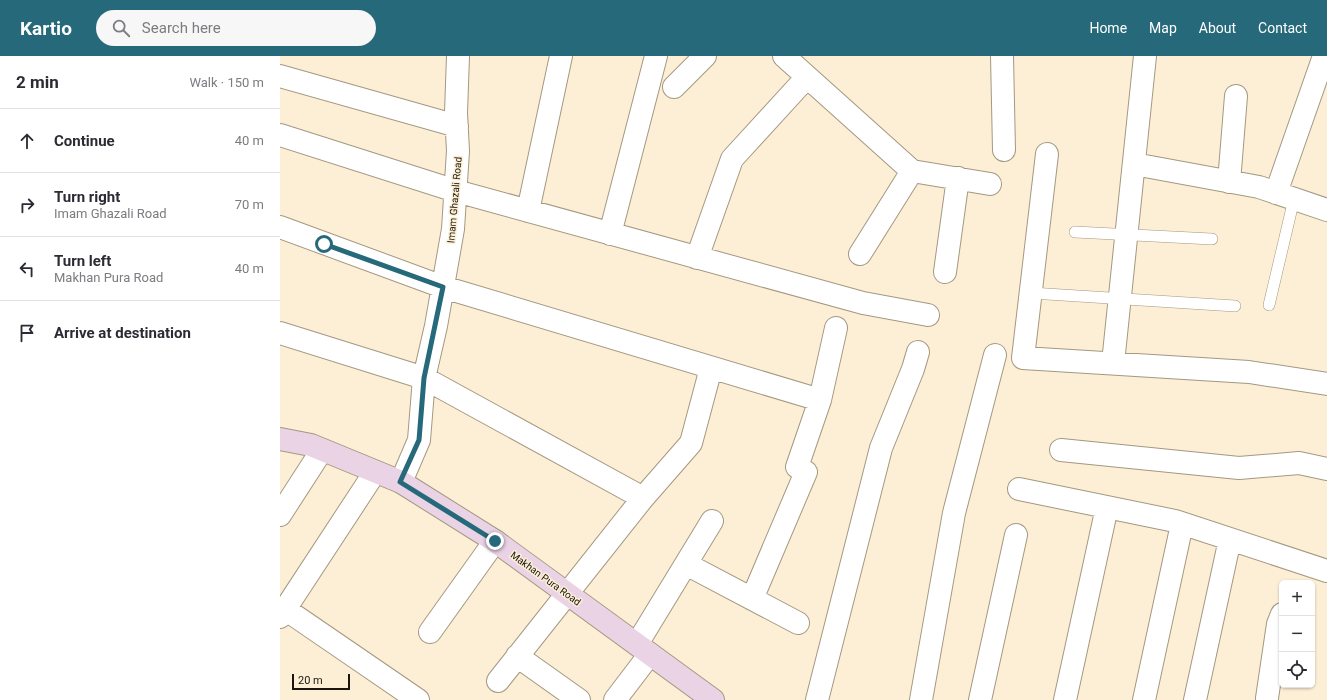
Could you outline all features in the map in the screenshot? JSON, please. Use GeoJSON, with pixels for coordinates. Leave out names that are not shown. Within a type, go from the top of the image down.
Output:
{"type":"FeatureCollection","features":[{"type":"Feature","properties":{"kind":"street","name":"Imam Ghazali Road"},"geometry":{"type":"LineString","coordinates":[[400,482],[419,440],[424,378],[453,230],[458,150],[458,56]]}},
{"type":"Feature","properties":{"kind":"street"},"geometry":{"type":"LineString","coordinates":[[528,211],[561,56]]}},
{"type":"Feature","properties":{"kind":"street"},"geometry":{"type":"LineString","coordinates":[[610,234],[656,56]]}},
{"type":"Feature","properties":{"kind":"street"},"geometry":{"type":"LineString","coordinates":[[674,87],[705,56]]}},
{"type":"Feature","properties":{"kind":"street"},"geometry":{"type":"LineString","coordinates":[[784,56],[912,171],[990,184]]}},
{"type":"Feature","properties":{"kind":"street"},"geometry":{"type":"LineString","coordinates":[[1002,56],[1004,150]]}},
{"type":"Feature","properties":{"kind":"street"},"geometry":{"type":"LineString","coordinates":[[1113,363],[1146,56]]}},
{"type":"Feature","properties":{"kind":"street"},"geometry":{"type":"LineString","coordinates":[[1285,196],[1324,56]]}},
{"type":"Feature","properties":{"kind":"street"},"geometry":{"type":"LineString","coordinates":[[280,76],[457,126]]}},
{"type":"Feature","properties":{"kind":"street"},"geometry":{"type":"LineString","coordinates":[[697,258],[732,159],[807,77]]}},
{"type":"Feature","properties":{"kind":"street"},"geometry":{"type":"LineString","coordinates":[[1229,182],[1236,96]]}},
{"type":"Feature","properties":{"kind":"street"},"geometry":{"type":"LineString","coordinates":[[280,135],[456,192],[863,303],[928,314]]}},
{"type":"Feature","properties":{"kind":"street"},"geometry":{"type":"LineString","coordinates":[[1047,154],[1023,358],[1249,372],[1327,384]]}},
{"type":"Feature","properties":{"kind":"street"},"geometry":{"type":"LineString","coordinates":[[1134,164],[1259,187],[1327,210]]}},
{"type":"Feature","properties":{"kind":"street"},"geometry":{"type":"LineString","coordinates":[[860,254],[912,171]]}},
{"type":"Feature","properties":{"kind":"street"},"geometry":{"type":"LineString","coordinates":[[945,272],[958,178]]}},
{"type":"Feature","properties":{"kind":"street"},"geometry":{"type":"LineString","coordinates":[[280,227],[443,287],[820,400]]}},
{"type":"Feature","properties":{"kind":"street"},"geometry":{"type":"LineString","coordinates":[[752,599],[806,472],[797,467],[820,400],[836,328]]}},
{"type":"Feature","properties":{"kind":"street"},"geometry":{"type":"LineString","coordinates":[[280,333],[424,378],[643,498]]}},
{"type":"Feature","properties":{"kind":"street"},"geometry":{"type":"LineString","coordinates":[[817,700],[881,448],[913,369],[918,352]]}},
{"type":"Feature","properties":{"kind":"street"},"geometry":{"type":"LineString","coordinates":[[921,700],[954,513],[995,355]]}},
{"type":"Feature","properties":{"kind":"street"},"geometry":{"type":"LineString","coordinates":[[498,681],[643,498],[691,443],[711,368]]}},
{"type":"Feature","properties":{"kind":"street","name":"Makhan Pura Road"},"geometry":{"type":"LineString","coordinates":[[280,439],[311,445],[400,482],[495,541],[714,700]]}},
{"type":"Feature","properties":{"kind":"street"},"geometry":{"type":"LineString","coordinates":[[280,515],[322,450]]}},
{"type":"Feature","properties":{"kind":"street"},"geometry":{"type":"LineString","coordinates":[[1061,450],[1239,468],[1299,463],[1327,469]]}},
{"type":"Feature","properties":{"kind":"street"},"geometry":{"type":"LineString","coordinates":[[375,472],[283,613],[418,700]]}},
{"type":"Feature","properties":{"kind":"street"},"geometry":{"type":"LineString","coordinates":[[1019,489],[1182,524],[1327,570]]}},
{"type":"Feature","properties":{"kind":"street"},"geometry":{"type":"LineString","coordinates":[[1065,700],[1108,507]]}},
{"type":"Feature","properties":{"kind":"street"},"geometry":{"type":"LineString","coordinates":[[615,700],[644,649],[686,564],[712,521]]}},
{"type":"Feature","properties":{"kind":"street"},"geometry":{"type":"LineString","coordinates":[[1144,700],[1182,524]]}},
{"type":"Feature","properties":{"kind":"street"},"geometry":{"type":"LineString","coordinates":[[980,700],[1016,535]]}},
{"type":"Feature","properties":{"kind":"street"},"geometry":{"type":"LineString","coordinates":[[1195,700],[1230,539]]}},
{"type":"Feature","properties":{"kind":"street"},"geometry":{"type":"LineString","coordinates":[[430,632],[495,541]]}},
{"type":"Feature","properties":{"kind":"street"},"geometry":{"type":"LineString","coordinates":[[686,564],[798,623]]}},
{"type":"Feature","properties":{"kind":"street"},"geometry":{"type":"LineString","coordinates":[[1264,697],[1278,624],[1281,616]]}},
{"type":"Feature","properties":{"kind":"street"},"geometry":{"type":"LineString","coordinates":[[517,656],[578,700]]}},
{"type":"Feature","properties":{"kind":"lane"},"geometry":{"type":"LineString","coordinates":[[1269,305],[1285,196]]}},
{"type":"Feature","properties":{"kind":"lane"},"geometry":{"type":"LineString","coordinates":[[1075,232],[1212,239]]}},
{"type":"Feature","properties":{"kind":"lane"},"geometry":{"type":"LineString","coordinates":[[1031,293],[1235,306]]}},
{"type":"Feature","properties":{"kind":"route"},"geometry":{"type":"LineString","coordinates":[[324,244],[443,287],[424,378],[419,440],[400,482],[495,541]]}}]}
